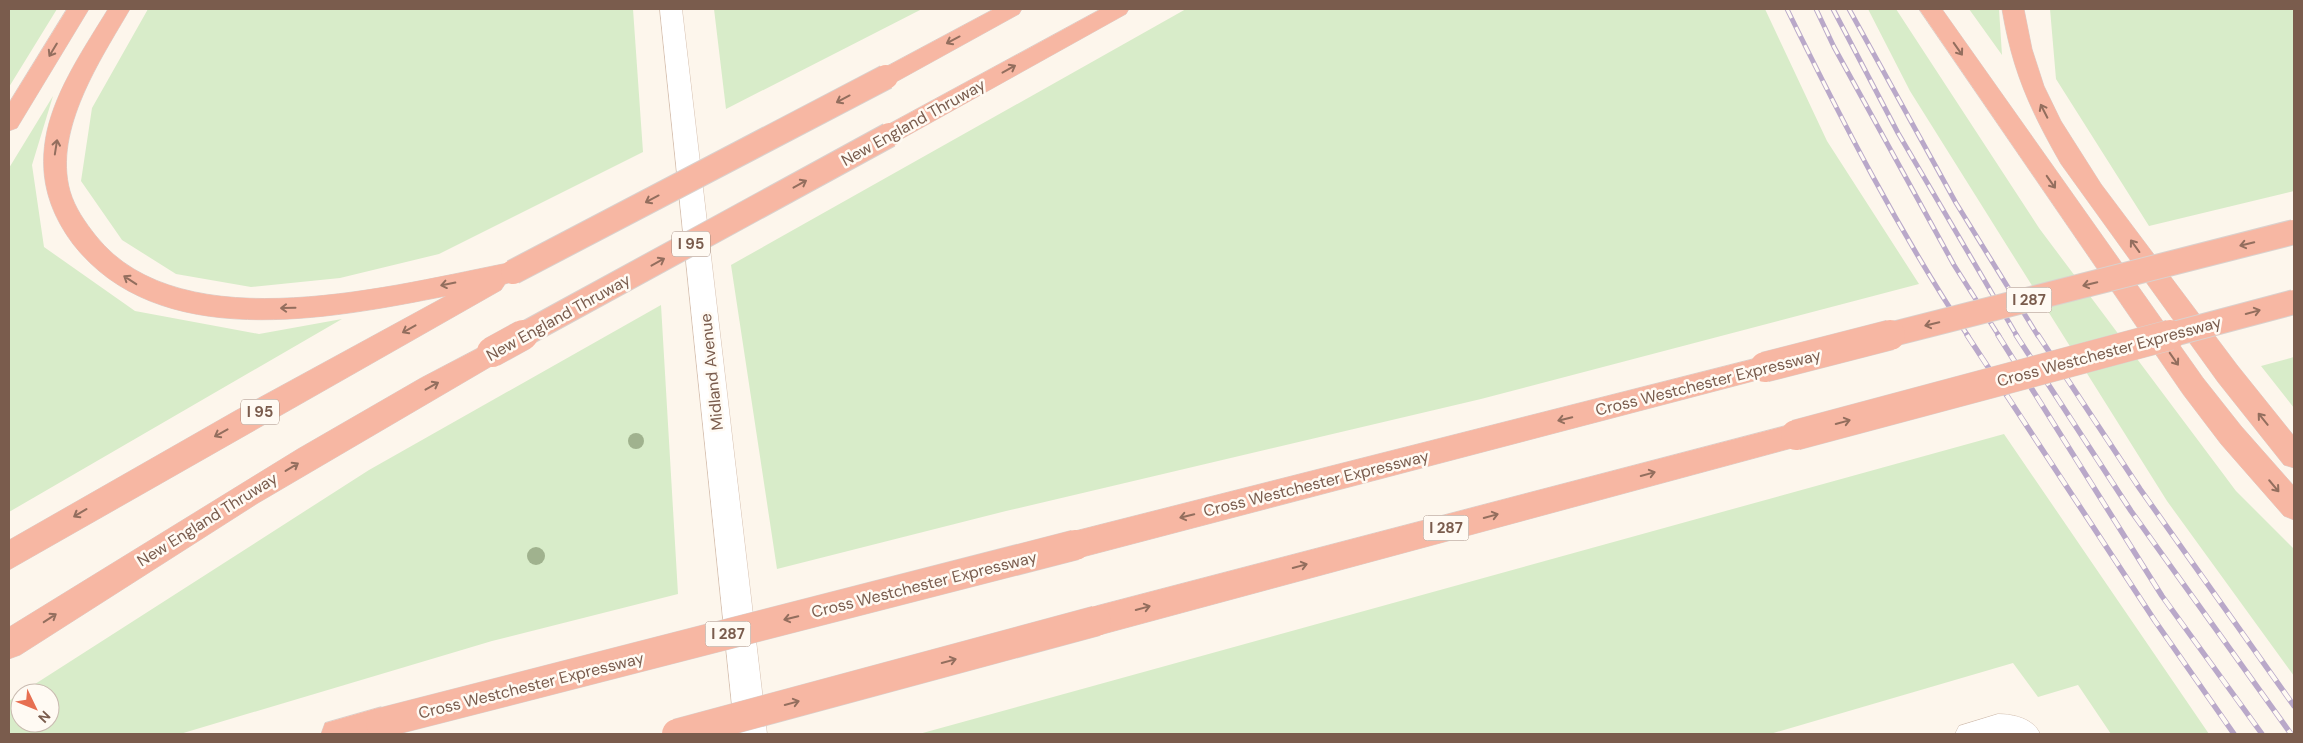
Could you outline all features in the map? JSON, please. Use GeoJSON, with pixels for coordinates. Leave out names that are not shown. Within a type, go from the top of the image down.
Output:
{"type":"FeatureCollection","features":[{"type":"Feature","properties":{"kind":"highway"},"geometry":{"type":"LineString","coordinates":[[9,122],[78,9]]}},
{"type":"Feature","properties":{"kind":"highway"},"geometry":{"type":"LineString","coordinates":[[119,9],[69,99],[58,130],[53,162],[56,191],[68,217],[78,232],[105,262],[134,283],[167,297],[209,305],[254,308],[298,307],[346,303],[513,272]]}},
{"type":"Feature","properties":{"kind":"highway","name":"I 95"},"geometry":{"type":"LineString","coordinates":[[9,556],[236,425],[513,272],[886,77],[1011,9]]}},
{"type":"Feature","properties":{"kind":"highway","name":"New England Thruway"},"geometry":{"type":"LineString","coordinates":[[9,644],[234,502],[394,407],[1118,9]]}},
{"type":"Feature","properties":{"kind":"highway"},"geometry":{"type":"LineString","coordinates":[[1930,9],[2193,386],[2231,435],[2294,508]]}},
{"type":"Feature","properties":{"kind":"highway"},"geometry":{"type":"LineString","coordinates":[[2014,9],[2016,32],[2023,60],[2036,94],[2080,172],[2237,386],[2294,456]]}},
{"type":"Feature","properties":{"kind":"highway","name":"Cross Westchester Expressway"},"geometry":{"type":"LineString","coordinates":[[338,734],[2294,232]]}},
{"type":"Feature","properties":{"kind":"highway","name":"Cross Westchester Expressway"},"geometry":{"type":"LineString","coordinates":[[677,734],[1096,620],[2294,302]]}},
{"type":"Feature","properties":{"kind":"street","name":"Midland Avenue"},"geometry":{"type":"LineString","coordinates":[[671,9],[751,734]]}},
{"type":"Feature","properties":{"kind":"lane"},"geometry":{"type":"LineString","coordinates":[[1968,734],[1991,725],[2016,726],[2028,734]]}},
{"type":"Feature","properties":{"kind":"green space"},"geometry":{"type":"Polygon","coordinates":[[[9,9],[57,9],[9,87],[9,9]]]}},
{"type":"Feature","properties":{"kind":"green space"},"geometry":{"type":"Polygon","coordinates":[[[148,9],[633,9],[643,152],[439,254],[340,278],[251,287],[176,274],[122,240],[81,181],[92,108],[148,9]]]}},
{"type":"Feature","properties":{"kind":"green space"},"geometry":{"type":"Polygon","coordinates":[[[714,9],[922,9],[726,109],[714,9]]]}},
{"type":"Feature","properties":{"kind":"green space"},"geometry":{"type":"Polygon","coordinates":[[[1186,9],[1765,9],[1827,141],[1919,284],[1481,399],[1006,511],[777,569],[731,265],[1186,9]]]}},
{"type":"Feature","properties":{"kind":"green space"},"geometry":{"type":"Polygon","coordinates":[[[1868,9],[1896,9],[2039,228],[2236,491],[2294,549],[2294,676],[2167,501],[1910,91],[1868,9]]]}},
{"type":"Feature","properties":{"kind":"green space"},"geometry":{"type":"Polygon","coordinates":[[[1969,9],[1999,9],[2002,55],[1969,9]]]}},
{"type":"Feature","properties":{"kind":"green space"},"geometry":{"type":"Polygon","coordinates":[[[2050,9],[2294,9],[2294,191],[2149,226],[2056,79],[2050,9]]]}},
{"type":"Feature","properties":{"kind":"green space"},"geometry":{"type":"Polygon","coordinates":[[[53,96],[32,165],[44,247],[135,311],[259,334],[342,319],[9,512],[9,168],[53,96]]]}},
{"type":"Feature","properties":{"kind":"green space"},"geometry":{"type":"Polygon","coordinates":[[[661,305],[678,594],[492,641],[180,734],[9,734],[10,700],[10,733],[60,733],[60,683],[37,683],[369,470],[661,305]]]}},
{"type":"Feature","properties":{"kind":"green space"},"geometry":{"type":"Polygon","coordinates":[[[2294,357],[2294,408],[2261,366],[2294,357]]]}},
{"type":"Feature","properties":{"kind":"green space"},"geometry":{"type":"Polygon","coordinates":[[[2004,434],[2209,734],[2111,734],[2078,685],[2038,697],[2013,663],[1770,734],[919,734],[2004,434]]]}},
{"type":"Feature","properties":{"kind":"railway"},"geometry":{"type":"LineString","coordinates":[[1787,9],[1872,176],[1918,256],[1968,336]]}},
{"type":"Feature","properties":{"kind":"railway"},"geometry":{"type":"LineString","coordinates":[[1816,9],[1834,47],[1954,265],[1999,336]]}},
{"type":"Feature","properties":{"kind":"railway"},"geometry":{"type":"LineString","coordinates":[[1833,9],[1898,133],[2017,336]]}},
{"type":"Feature","properties":{"kind":"railway"},"geometry":{"type":"LineString","coordinates":[[1849,9],[1956,203],[2038,336]]}},
{"type":"Feature","properties":{"kind":"railway"},"geometry":{"type":"LineString","coordinates":[[1967,335],[2155,621],[2234,734]]}},
{"type":"Feature","properties":{"kind":"railway"},"geometry":{"type":"LineString","coordinates":[[1998,335],[2162,596],[2262,734]]}},
{"type":"Feature","properties":{"kind":"railway"},"geometry":{"type":"LineString","coordinates":[[2016,335],[2131,511],[2291,734]]}},
{"type":"Feature","properties":{"kind":"railway"},"geometry":{"type":"LineString","coordinates":[[2038,335],[2140,489],[2294,706]]}}]}
